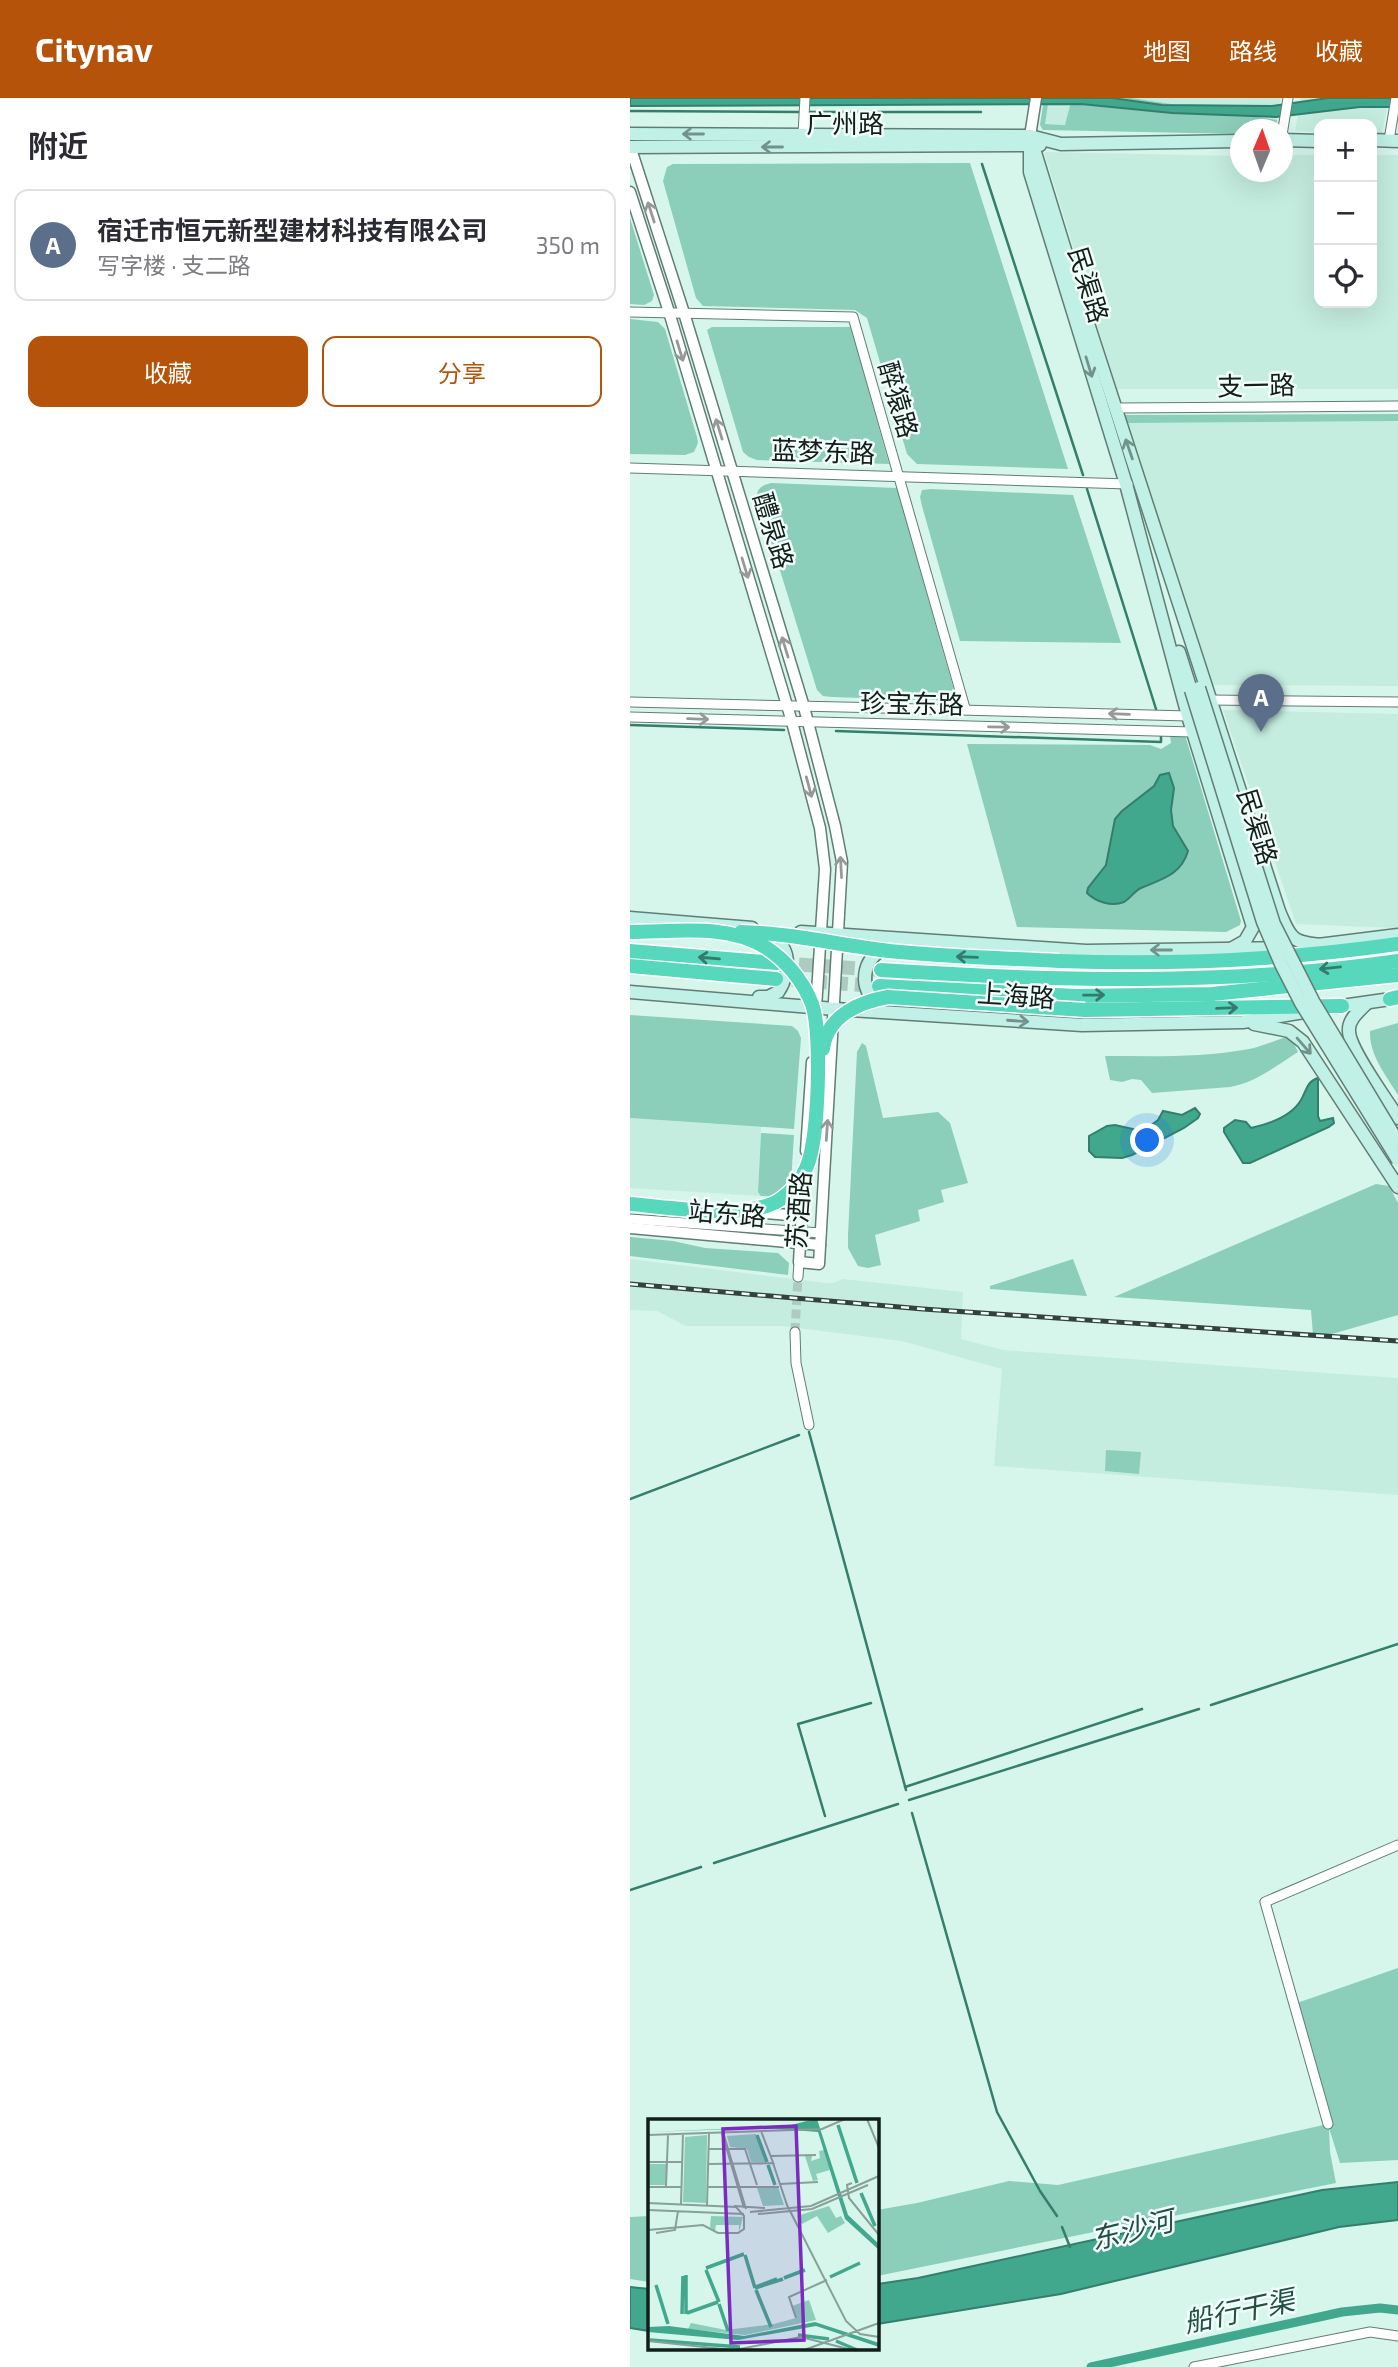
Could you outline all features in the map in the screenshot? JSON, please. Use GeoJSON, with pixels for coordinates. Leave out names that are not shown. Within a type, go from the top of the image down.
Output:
{"type":"FeatureCollection","features":[{"type":"Feature","properties":{"kind":"highway"},"geometry":{"type":"LineString","coordinates":[[630,1203],[741,1212],[764,1208],[781,1199],[800,1180],[808,1165],[814,1140],[818,1035],[812,1004],[800,981],[782,960],[758,943],[736,935],[706,931]]}},
{"type":"Feature","properties":{"kind":"highway"},"geometry":{"type":"LineString","coordinates":[[630,932],[761,932],[889,951],[955,957],[1059,961],[1192,962],[1294,957],[1398,944]]}},
{"type":"Feature","properties":{"kind":"highway"},"geometry":{"type":"LineString","coordinates":[[630,951],[777,963]]}},
{"type":"Feature","properties":{"kind":"highway","name":"上海路"},"geometry":{"type":"LineString","coordinates":[[881,970],[1113,979],[1271,974],[1398,961]]}},
{"type":"Feature","properties":{"kind":"highway"},"geometry":{"type":"LineString","coordinates":[[630,966],[776,979]]}},
{"type":"Feature","properties":{"kind":"highway","name":"上海路"},"geometry":{"type":"LineString","coordinates":[[879,986],[1076,996],[1212,994],[1398,975]]}},
{"type":"Feature","properties":{"kind":"highway"},"geometry":{"type":"LineString","coordinates":[[816,1112],[827,1034],[840,1018],[858,1005],[888,997],[1085,1010],[1342,1006]]}},
{"type":"Feature","properties":{"kind":"main road","name":"广州路"},"geometry":{"type":"LineString","coordinates":[[630,134],[803,134],[1061,144],[1230,141]]}},
{"type":"Feature","properties":{"kind":"main road"},"geometry":{"type":"LineString","coordinates":[[1293,140],[1314,141]]}},
{"type":"Feature","properties":{"kind":"main road","name":"广州路"},"geometry":{"type":"LineString","coordinates":[[630,147],[1031,143]]}},
{"type":"Feature","properties":{"kind":"main road","name":"民渠路"},"geometry":{"type":"LineString","coordinates":[[1031,143],[1286,927],[1297,943],[1324,945]]}},
{"type":"Feature","properties":{"kind":"main road","name":"民渠路"},"geometry":{"type":"LineString","coordinates":[[1031,143],[1030,172],[1126,484],[1274,924],[1312,1001],[1398,1142]]}},
{"type":"Feature","properties":{"kind":"main road","name":"民渠路"},"geometry":{"type":"LineString","coordinates":[[1140,481],[1195,689],[1255,897],[1281,964],[1301,1003],[1398,1160]]}},
{"type":"Feature","properties":{"kind":"main road","name":"民渠路"},"geometry":{"type":"LineString","coordinates":[[1126,484],[1188,716],[1253,927],[1245,941],[1229,950]]}},
{"type":"Feature","properties":{"kind":"main road","name":"上海路"},"geometry":{"type":"LineString","coordinates":[[630,918],[1086,951],[1229,950],[1324,945],[1398,935]]}},
{"type":"Feature","properties":{"kind":"main road"},"geometry":{"type":"LineString","coordinates":[[668,995],[768,997],[778,992],[787,973],[788,961],[777,940],[675,921]]}},
{"type":"Feature","properties":{"kind":"main road"},"geometry":{"type":"LineString","coordinates":[[950,942],[886,947],[870,959],[865,975],[870,998],[880,1007],[950,1016]]}},
{"type":"Feature","properties":{"kind":"main road","name":"上海路"},"geometry":{"type":"LineString","coordinates":[[630,992],[1082,1025],[1243,1022],[1395,998]]}},
{"type":"Feature","properties":{"kind":"main road"},"geometry":{"type":"LineString","coordinates":[[1366,1004],[1352,1018],[1349,1031],[1359,1056],[1398,1118]]}},
{"type":"Feature","properties":{"kind":"main road"},"geometry":{"type":"LineString","coordinates":[[1243,1022],[1289,1031],[1303,1042],[1398,1187]]}},
{"type":"Feature","properties":{"kind":"street","name":"民渠路"},"geometry":{"type":"LineString","coordinates":[[1031,143],[1036,98]]}},
{"type":"Feature","properties":{"kind":"street"},"geometry":{"type":"LineString","coordinates":[[1285,119],[1288,98]]}},
{"type":"Feature","properties":{"kind":"street"},"geometry":{"type":"LineString","coordinates":[[1393,140],[1396,98]]}},
{"type":"Feature","properties":{"kind":"street"},"geometry":{"type":"LineString","coordinates":[[803,134],[805,107]]}},
{"type":"Feature","properties":{"kind":"street","name":"醴泉路"},"geometry":{"type":"LineString","coordinates":[[630,147],[684,313],[804,707],[842,862],[839,935]]}},
{"type":"Feature","properties":{"kind":"street","name":"醴泉路"},"geometry":{"type":"LineString","coordinates":[[630,192],[792,722],[820,828],[825,869],[820,933]]}},
{"type":"Feature","properties":{"kind":"street","name":"醉猿路"},"geometry":{"type":"LineString","coordinates":[[630,312],[853,317],[965,708]]}},
{"type":"Feature","properties":{"kind":"street","name":"支一路"},"geometry":{"type":"LineString","coordinates":[[1115,408],[1398,406]]}},
{"type":"Feature","properties":{"kind":"street","name":"蓝梦东路"},"geometry":{"type":"LineString","coordinates":[[630,468],[1126,484],[1140,481]]}},
{"type":"Feature","properties":{"kind":"street"},"geometry":{"type":"LineString","coordinates":[[1211,700],[1398,702]]}},
{"type":"Feature","properties":{"kind":"street","name":"珍宝东路"},"geometry":{"type":"LineString","coordinates":[[630,702],[965,708],[1188,716]]}},
{"type":"Feature","properties":{"kind":"street","name":"珍宝东路"},"geometry":{"type":"LineString","coordinates":[[630,717],[1193,732]]}},
{"type":"Feature","properties":{"kind":"street","name":"苏酒路"},"geometry":{"type":"LineString","coordinates":[[820,933],[799,1262],[819,1264],[839,935]]}},
{"type":"Feature","properties":{"kind":"street"},"geometry":{"type":"LineString","coordinates":[[775,1214],[785,1210],[803,1193]]}},
{"type":"Feature","properties":{"kind":"street","name":"站东路"},"geometry":{"type":"LineString","coordinates":[[630,1203],[801,1216]]}},
{"type":"Feature","properties":{"kind":"street"},"geometry":{"type":"LineString","coordinates":[[630,1219],[800,1237]]}},
{"type":"Feature","properties":{"kind":"street","name":"站东路"},"geometry":{"type":"LineString","coordinates":[[630,1228],[820,1239]]}},
{"type":"Feature","properties":{"kind":"street"},"geometry":{"type":"LineString","coordinates":[[798,1278],[799,1262]]}},
{"type":"Feature","properties":{"kind":"street"},"geometry":{"type":"LineString","coordinates":[[795,1332],[796,1363],[809,1425]]}},
{"type":"Feature","properties":{"kind":"street"},"geometry":{"type":"LineString","coordinates":[[1328,2124],[1265,1902],[1398,1845]]}},
{"type":"Feature","properties":{"kind":"street"},"geometry":{"type":"LineString","coordinates":[[1194,2367],[1370,2332],[1398,2336]]}},
{"type":"Feature","properties":{"kind":"shaded area"},"geometry":{"type":"Polygon","coordinates":[[[630,98],[1112,98],[1162,105],[1272,106],[1328,98],[1398,98],[1398,107],[1360,107],[1276,117],[1172,113],[1081,104],[630,106],[630,98]]]}},
{"type":"Feature","properties":{"kind":"shaded area"},"geometry":{"type":"Polygon","coordinates":[[[1044,98],[1049,98],[1045,124],[1065,125],[1072,98],[1131,98],[1270,119],[1230,119],[1230,134],[1043,130],[1040,125],[1044,98]]]}},
{"type":"Feature","properties":{"kind":"shaded area"},"geometry":{"type":"Polygon","coordinates":[[[1049,98],[1281,98],[1277,119],[1230,119],[1230,130],[1044,124],[1049,98]]]}},
{"type":"Feature","properties":{"kind":"shaded area"},"geometry":{"type":"Polygon","coordinates":[[[1301,98],[1389,98],[1382,133],[1377,133],[1377,119],[1314,119],[1314,132],[1295,131],[1301,98]]]}},
{"type":"Feature","properties":{"kind":"shaded area"},"geometry":{"type":"Polygon","coordinates":[[[1044,152],[1230,156],[1230,182],[1293,182],[1293,155],[1314,155],[1314,308],[1377,308],[1377,155],[1398,155],[1398,389],[1117,389],[1044,152]]]}},
{"type":"Feature","properties":{"kind":"shaded area"},"geometry":{"type":"Polygon","coordinates":[[[970,163],[1068,469],[917,464],[907,454],[867,318],[855,310],[703,306],[696,298],[663,181],[667,167],[673,164],[970,163]]]}},
{"type":"Feature","properties":{"kind":"shaded area"},"geometry":{"type":"Polygon","coordinates":[[[630,218],[654,295],[652,301],[644,305],[630,304],[630,218]]]}},
{"type":"Feature","properties":{"kind":"shaded area"},"geometry":{"type":"Polygon","coordinates":[[[630,319],[658,322],[665,329],[697,437],[698,443],[694,452],[685,455],[630,454],[630,319]]]}},
{"type":"Feature","properties":{"kind":"shaded area"},"geometry":{"type":"Polygon","coordinates":[[[712,327],[851,327],[889,464],[757,460],[749,457],[743,452],[707,330],[712,327]]]}},
{"type":"Feature","properties":{"kind":"shaded area"},"geometry":{"type":"Polygon","coordinates":[[[1398,414],[1398,421],[1127,423],[1123,415],[1398,414]]]}},
{"type":"Feature","properties":{"kind":"shaded area"},"geometry":{"type":"Polygon","coordinates":[[[1398,421],[1398,686],[1211,685],[1127,423],[1398,421]]]}},
{"type":"Feature","properties":{"kind":"shaded area"},"geometry":{"type":"Polygon","coordinates":[[[771,483],[897,488],[957,701],[832,697],[823,696],[817,690],[757,496],[760,488],[771,483]]]}},
{"type":"Feature","properties":{"kind":"shaded area"},"geometry":{"type":"Polygon","coordinates":[[[922,490],[1073,495],[1121,643],[960,641],[920,497],[922,490]]]}},
{"type":"Feature","properties":{"kind":"shaded area"},"geometry":{"type":"Polygon","coordinates":[[[1223,710],[1398,714],[1398,928],[1296,924],[1223,710]]]}},
{"type":"Feature","properties":{"kind":"shaded area"},"geometry":{"type":"Polygon","coordinates":[[[1185,735],[1240,925],[1226,932],[1017,927],[967,744],[1150,745],[1161,749],[1171,743],[1170,736],[1185,735]]]}},
{"type":"Feature","properties":{"kind":"shaded area"},"geometry":{"type":"Polygon","coordinates":[[[1169,773],[1174,788],[1171,810],[1173,826],[1188,851],[1181,866],[1163,879],[1139,889],[1124,902],[1109,904],[1095,899],[1087,893],[1088,888],[1106,865],[1115,819],[1154,786],[1160,775],[1169,773]]]}},
{"type":"Feature","properties":{"kind":"shaded area"},"geometry":{"type":"Polygon","coordinates":[[[630,1015],[792,1026],[801,1038],[794,1129],[630,1118],[630,1015]]]}},
{"type":"Feature","properties":{"kind":"shaded area"},"geometry":{"type":"Polygon","coordinates":[[[1398,1023],[1398,1095],[1375,1057],[1370,1031],[1398,1023]]]}},
{"type":"Feature","properties":{"kind":"shaded area"},"geometry":{"type":"Polygon","coordinates":[[[1286,1037],[1298,1052],[1257,1078],[1230,1087],[1152,1093],[1141,1080],[1110,1080],[1105,1056],[1213,1054],[1254,1048],[1286,1037]]]}},
{"type":"Feature","properties":{"kind":"shaded area"},"geometry":{"type":"Polygon","coordinates":[[[862,1043],[866,1046],[883,1118],[938,1112],[950,1123],[968,1183],[941,1190],[944,1202],[918,1210],[920,1221],[875,1235],[881,1265],[868,1268],[858,1266],[848,1248],[857,1052],[862,1043]]]}},
{"type":"Feature","properties":{"kind":"shaded area"},"geometry":{"type":"Polygon","coordinates":[[[1318,1078],[1318,1116],[1320,1121],[1333,1118],[1334,1123],[1250,1163],[1243,1163],[1224,1128],[1235,1120],[1246,1122],[1251,1128],[1279,1119],[1297,1106],[1309,1084],[1318,1078]]]}},
{"type":"Feature","properties":{"kind":"shaded area"},"geometry":{"type":"Polygon","coordinates":[[[1195,1108],[1200,1114],[1198,1118],[1132,1155],[1122,1158],[1095,1157],[1089,1151],[1089,1136],[1107,1126],[1137,1130],[1147,1128],[1158,1120],[1163,1111],[1182,1115],[1195,1108]]]}},
{"type":"Feature","properties":{"kind":"shaded area"},"geometry":{"type":"Polygon","coordinates":[[[630,1118],[761,1127],[758,1192],[761,1196],[630,1188],[630,1118]]]}},
{"type":"Feature","properties":{"kind":"shaded area"},"geometry":{"type":"Polygon","coordinates":[[[761,1133],[794,1135],[790,1197],[761,1196],[758,1192],[761,1133]]]}},
{"type":"Feature","properties":{"kind":"shaded area"},"geometry":{"type":"Polygon","coordinates":[[[1376,1184],[1389,1186],[1398,1203],[1398,1315],[1325,1336],[1313,1335],[1311,1310],[1114,1297],[1376,1184]]]}},
{"type":"Feature","properties":{"kind":"shaded area"},"geometry":{"type":"Polygon","coordinates":[[[630,1237],[673,1241],[705,1248],[778,1253],[789,1263],[788,1275],[630,1256],[630,1237]]]}},
{"type":"Feature","properties":{"kind":"shaded area"},"geometry":{"type":"Polygon","coordinates":[[[630,1259],[826,1283],[843,1279],[963,1292],[961,1339],[1003,1350],[1398,1378],[1398,1495],[994,1466],[1002,1369],[902,1341],[782,1326],[686,1326],[657,1311],[630,1310],[630,1259]]]}},
{"type":"Feature","properties":{"kind":"shaded area"},"geometry":{"type":"Polygon","coordinates":[[[1073,1259],[1087,1296],[990,1289],[990,1286],[1073,1259]]]}},
{"type":"Feature","properties":{"kind":"shaded area"},"geometry":{"type":"Polygon","coordinates":[[[1106,1450],[1141,1452],[1139,1474],[1105,1471],[1106,1450]]]}},
{"type":"Feature","properties":{"kind":"shaded area"},"geometry":{"type":"Polygon","coordinates":[[[1398,1968],[1398,2160],[1340,2163],[1329,2128],[1336,2183],[878,2276],[878,2210],[1009,2181],[1058,2185],[1328,2124],[1294,2004],[1398,1968]]]}},
{"type":"Feature","properties":{"kind":"shaded area"},"geometry":{"type":"Polygon","coordinates":[[[1398,2182],[1398,2220],[1339,2227],[1061,2294],[878,2324],[878,2284],[918,2278],[1322,2190],[1398,2182]]]}},
{"type":"Feature","properties":{"kind":"shaded area"},"geometry":{"type":"Polygon","coordinates":[[[648,2216],[648,2282],[630,2279],[630,2217],[648,2216]]]}},
{"type":"Feature","properties":{"kind":"shaded area"},"geometry":{"type":"Polygon","coordinates":[[[630,2287],[648,2289],[648,2331],[630,2328],[630,2287]]]}},
{"type":"Feature","properties":{"kind":"waterway"},"geometry":{"type":"LineString","coordinates":[[630,111],[802,112]]}},
{"type":"Feature","properties":{"kind":"waterway"},"geometry":{"type":"LineString","coordinates":[[808,112],[981,112]]}},
{"type":"Feature","properties":{"kind":"waterway"},"geometry":{"type":"LineString","coordinates":[[982,164],[1083,475]]}},
{"type":"Feature","properties":{"kind":"waterway"},"geometry":{"type":"LineString","coordinates":[[1087,489],[1156,709]]}},
{"type":"Feature","properties":{"kind":"waterway"},"geometry":{"type":"LineString","coordinates":[[630,725],[784,730]]}},
{"type":"Feature","properties":{"kind":"waterway"},"geometry":{"type":"LineString","coordinates":[[836,731],[1161,742],[1161,734]]}},
{"type":"Feature","properties":{"kind":"waterway"},"geometry":{"type":"LineString","coordinates":[[809,1432],[906,1790]]}},
{"type":"Feature","properties":{"kind":"waterway"},"geometry":{"type":"LineString","coordinates":[[630,1499],[799,1435]]}},
{"type":"Feature","properties":{"kind":"waterway"},"geometry":{"type":"LineString","coordinates":[[1211,1705],[1398,1644]]}},
{"type":"Feature","properties":{"kind":"waterway"},"geometry":{"type":"LineString","coordinates":[[825,1816],[798,1724],[871,1703]]}},
{"type":"Feature","properties":{"kind":"waterway"},"geometry":{"type":"LineString","coordinates":[[905,1787],[1142,1709]]}},
{"type":"Feature","properties":{"kind":"waterway"},"geometry":{"type":"LineString","coordinates":[[909,1800],[1199,1709]]}},
{"type":"Feature","properties":{"kind":"waterway"},"geometry":{"type":"LineString","coordinates":[[714,1863],[898,1804]]}},
{"type":"Feature","properties":{"kind":"waterway"},"geometry":{"type":"LineString","coordinates":[[912,1813],[997,2112],[1040,2191],[1057,2216]]}},
{"type":"Feature","properties":{"kind":"waterway"},"geometry":{"type":"LineString","coordinates":[[630,1890],[701,1867]]}},
{"type":"Feature","properties":{"kind":"waterway"},"geometry":{"type":"LineString","coordinates":[[1062,2227],[1070,2247]]}},
{"type":"Feature","properties":{"kind":"waterway","name":"船行干渠"},"geometry":{"type":"LineString","coordinates":[[1091,2367],[1342,2312],[1380,2308],[1398,2310]]}},
{"type":"Feature","properties":{"kind":"tunnel"},"geometry":{"type":"LineString","coordinates":[[778,963],[880,970]]}},
{"type":"Feature","properties":{"kind":"tunnel"},"geometry":{"type":"LineString","coordinates":[[792,980],[876,986]]}},
{"type":"Feature","properties":{"kind":"tunnel"},"geometry":{"type":"LineString","coordinates":[[795,1332],[798,1277]]}},
{"type":"Feature","properties":{"kind":"railway"},"geometry":{"type":"LineString","coordinates":[[630,1284],[923,1309],[1398,1341]]}},
{"type":"Feature","properties":{"kind":"place","name":"宿迁市恒元新型建材科技有限公司"},"geometry":{"type":"Point","coordinates":[1261,732]}},
{"type":"Feature","properties":{"kind":"water label","name":"东沙河"},"geometry":{"type":"Point","coordinates":[1132,2230]}}]}
